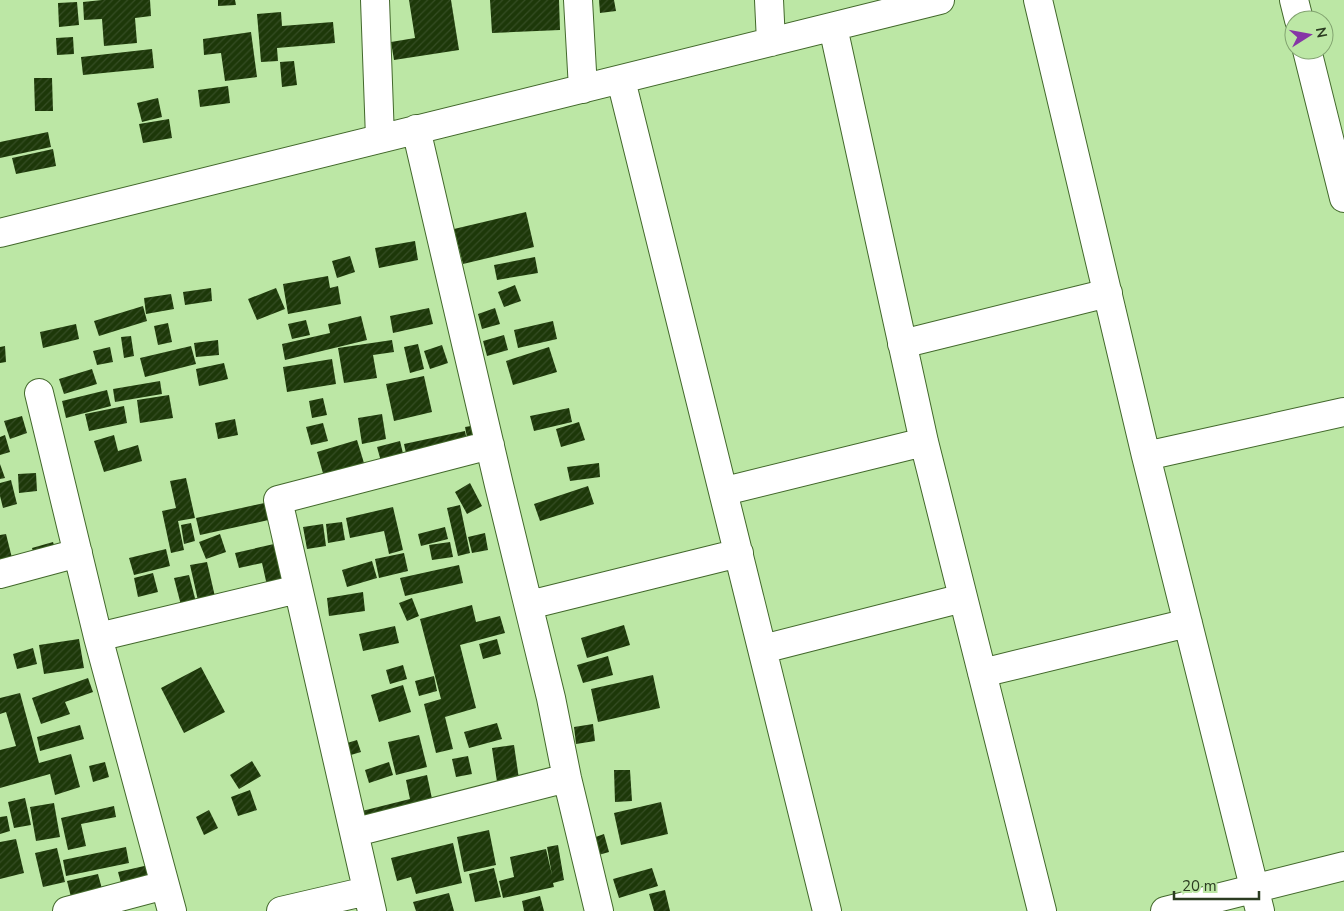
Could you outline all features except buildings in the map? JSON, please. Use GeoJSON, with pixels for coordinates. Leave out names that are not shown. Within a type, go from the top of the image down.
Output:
{"type":"FeatureCollection","features":[{"type":"Feature","properties":{"kind":"street"},"geometry":{"type":"LineString","coordinates":[[375,0],[380,138]]}},
{"type":"Feature","properties":{"kind":"street"},"geometry":{"type":"LineString","coordinates":[[578,0],[583,89]]}},
{"type":"Feature","properties":{"kind":"street"},"geometry":{"type":"LineString","coordinates":[[770,0],[771,42]]}},
{"type":"Feature","properties":{"kind":"street"},"geometry":{"type":"LineString","coordinates":[[0,233],[940,0]]}},
{"type":"Feature","properties":{"kind":"street"},"geometry":{"type":"LineString","coordinates":[[1038,0],[1146,456],[1257,900]]}},
{"type":"Feature","properties":{"kind":"street"},"geometry":{"type":"LineString","coordinates":[[833,27],[924,442],[1042,911]]}},
{"type":"Feature","properties":{"kind":"street"},"geometry":{"type":"LineString","coordinates":[[1310,60],[1344,198]]}},
{"type":"Feature","properties":{"kind":"street"},"geometry":{"type":"LineString","coordinates":[[621,80],[725,491],[827,911]]}},
{"type":"Feature","properties":{"kind":"street"},"geometry":{"type":"LineString","coordinates":[[416,129],[552,698],[567,778],[599,911]]}},
{"type":"Feature","properties":{"kind":"street"},"geometry":{"type":"LineString","coordinates":[[902,344],[1108,293]]}},
{"type":"Feature","properties":{"kind":"street"},"geometry":{"type":"LineString","coordinates":[[39,393],[98,637],[172,911]]}},
{"type":"Feature","properties":{"kind":"street"},"geometry":{"type":"LineString","coordinates":[[1146,456],[1344,412]]}},
{"type":"Feature","properties":{"kind":"street"},"geometry":{"type":"LineString","coordinates":[[725,491],[924,442]]}},
{"type":"Feature","properties":{"kind":"street"},"geometry":{"type":"LineString","coordinates":[[281,911],[370,901],[356,832],[278,500],[490,445]]}},
{"type":"Feature","properties":{"kind":"street"},"geometry":{"type":"LineString","coordinates":[[0,574],[78,552]]}},
{"type":"Feature","properties":{"kind":"street"},"geometry":{"type":"LineString","coordinates":[[529,605],[739,553]]}},
{"type":"Feature","properties":{"kind":"street"},"geometry":{"type":"LineString","coordinates":[[98,637],[298,589]]}},
{"type":"Feature","properties":{"kind":"street"},"geometry":{"type":"LineString","coordinates":[[763,649],[963,598]]}},
{"type":"Feature","properties":{"kind":"street"},"geometry":{"type":"LineString","coordinates":[[982,673],[1188,623]]}},
{"type":"Feature","properties":{"kind":"street"},"geometry":{"type":"LineString","coordinates":[[356,832],[567,778]]}},
{"type":"Feature","properties":{"kind":"street"},"geometry":{"type":"LineString","coordinates":[[1165,911],[1257,900],[1344,866]]}},
{"type":"Feature","properties":{"kind":"street"},"geometry":{"type":"LineString","coordinates":[[67,911],[165,885]]}}]}
